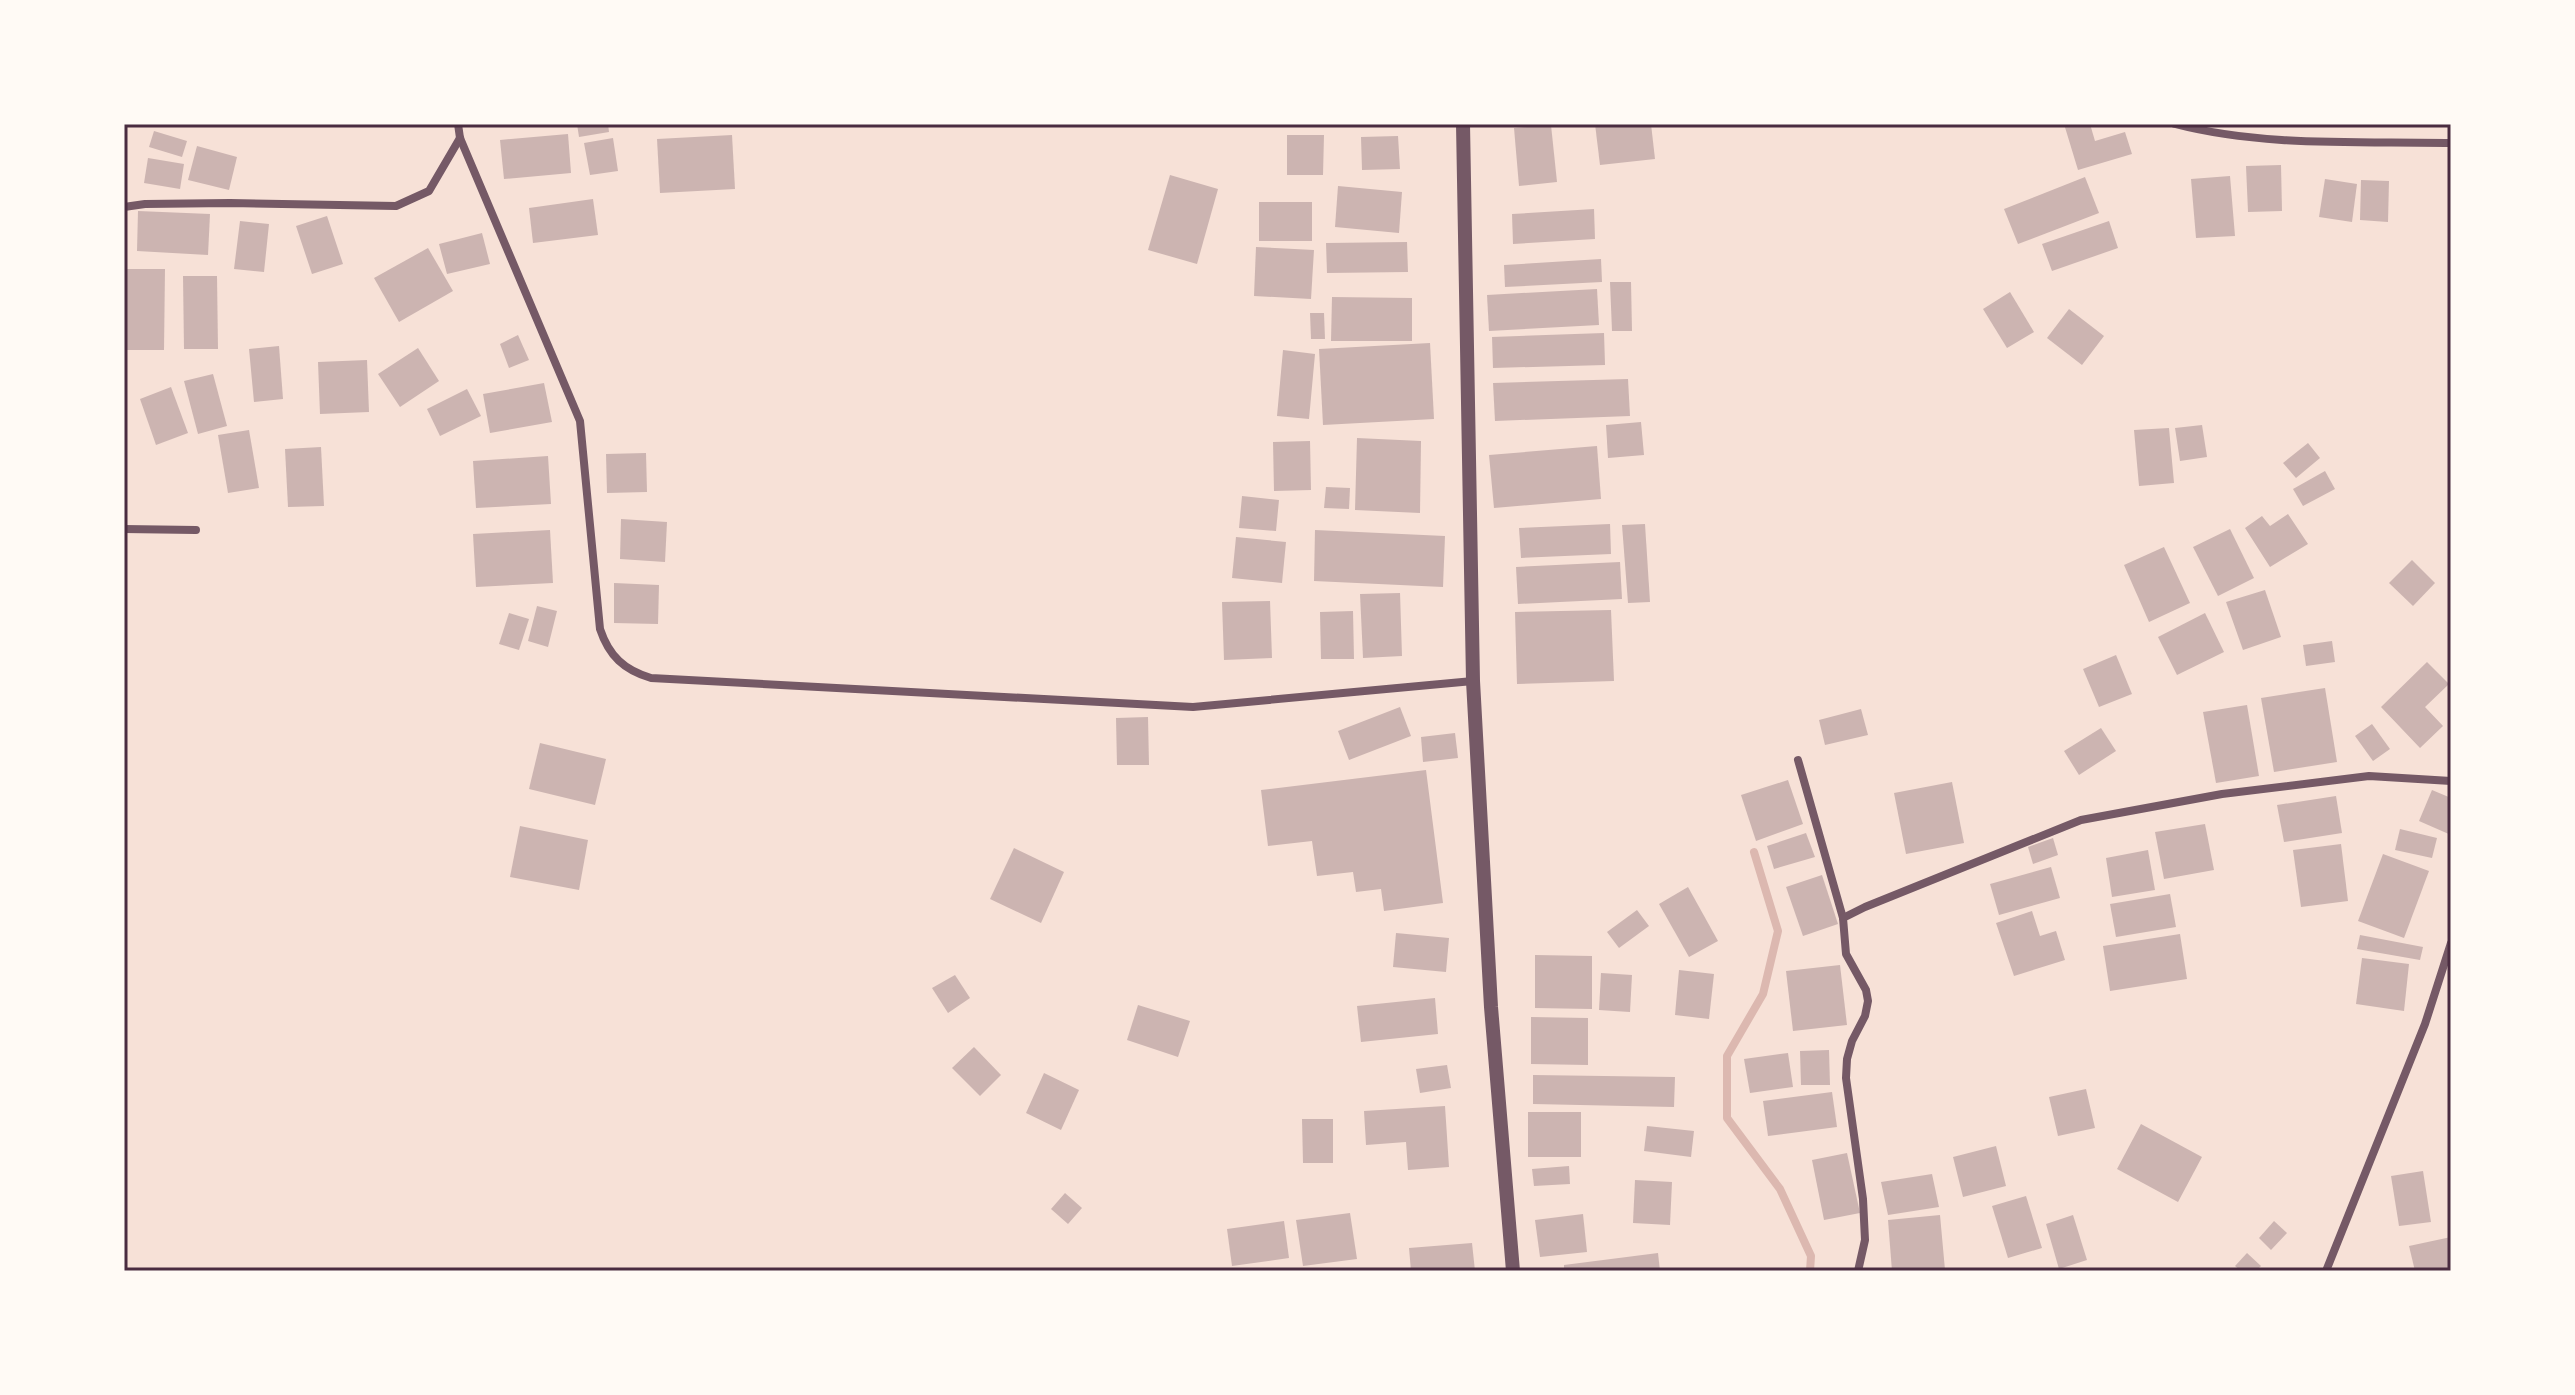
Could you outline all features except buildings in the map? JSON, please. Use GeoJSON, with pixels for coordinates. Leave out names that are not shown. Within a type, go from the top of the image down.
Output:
{"type":"FeatureCollection","features":[{"type":"Feature","properties":{"kind":"street"},"geometry":{"type":"LineString","coordinates":[[458,124],[460,138],[580,421],[600,629],[606,646],[619,663],[636,673],[651,678],[1193,707],[1473,681]]}},
{"type":"Feature","properties":{"kind":"street"},"geometry":{"type":"LineString","coordinates":[[1463,124],[1473,681],[1491,1007],[1513,1271]]}},
{"type":"Feature","properties":{"kind":"street"},"geometry":{"type":"LineString","coordinates":[[2175,124],[2206,132],[2300,140],[2451,143]]}},
{"type":"Feature","properties":{"kind":"street"},"geometry":{"type":"LineString","coordinates":[[124,207],[216,203],[396,206],[429,191],[460,138]]}},
{"type":"Feature","properties":{"kind":"street"},"geometry":{"type":"LineString","coordinates":[[124,529],[196,530]]}},
{"type":"Feature","properties":{"kind":"street"},"geometry":{"type":"LineString","coordinates":[[1798,760],[1843,918],[1846,954],[1866,990],[1868,1001],[1865,1016],[1852,1041],[1846,1078],[1863,1199],[1865,1240],[1858,1271]]}},
{"type":"Feature","properties":{"kind":"street"},"geometry":{"type":"LineString","coordinates":[[1843,918],[2081,820],[2222,794],[2369,776],[2451,781]]}},
{"type":"Feature","properties":{"kind":"street"},"geometry":{"type":"LineString","coordinates":[[2326,1271],[2425,1024],[2451,943]]}},
{"type":"Feature","properties":{"kind":"waterway"},"geometry":{"type":"LineString","coordinates":[[1754,852],[1778,931],[1763,994],[1727,1056],[1727,1118],[1780,1189],[1811,1256],[1810,1271]]}}]}
